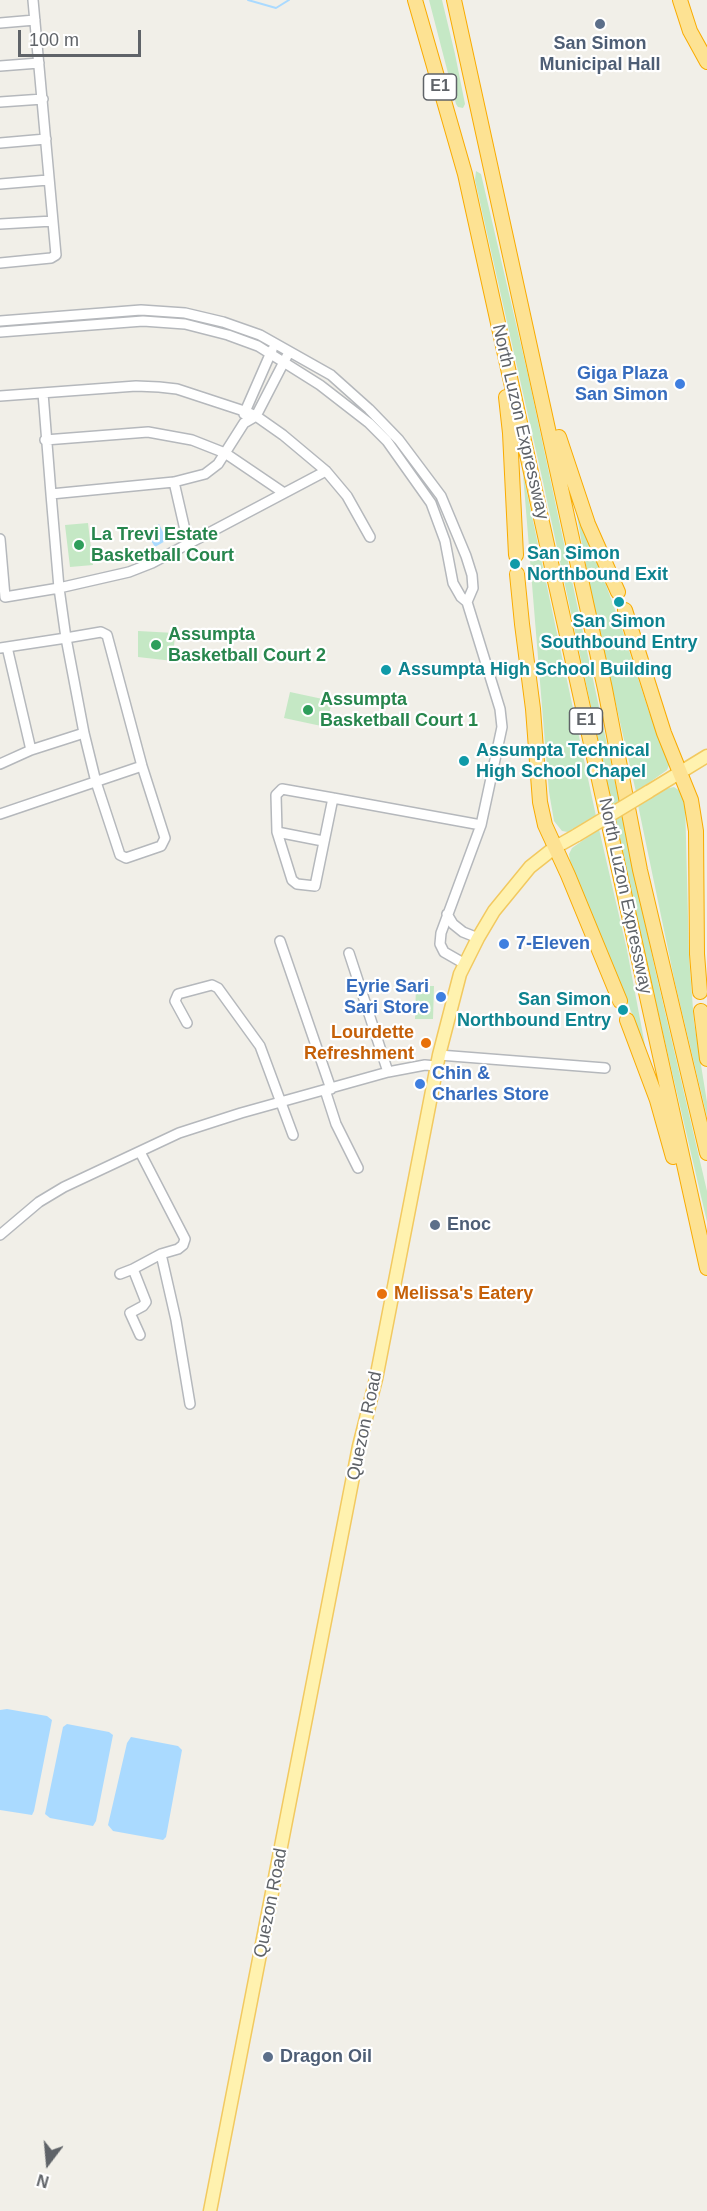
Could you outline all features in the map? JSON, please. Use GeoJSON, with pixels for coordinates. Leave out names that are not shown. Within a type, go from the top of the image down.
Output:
{"type":"FeatureCollection","features":[{"type":"Feature","properties":{"kind":"highway","name":"North Luzon Expressway"},"geometry":{"type":"LineString","coordinates":[[415,0],[465,174],[707,1268]]}},
{"type":"Feature","properties":{"kind":"highway","name":"North Luzon Expressway"},"geometry":{"type":"LineString","coordinates":[[454,0],[605,689],[640,870],[707,1153]]}},
{"type":"Feature","properties":{"kind":"highway"},"geometry":{"type":"LineString","coordinates":[[680,0],[690,31],[707,62]]}},
{"type":"Feature","properties":{"kind":"highway"},"geometry":{"type":"LineString","coordinates":[[465,174],[507,402],[516,555]]}},
{"type":"Feature","properties":{"kind":"highway"},"geometry":{"type":"LineString","coordinates":[[528,334],[563,452],[585,514],[618,592]]}},
{"type":"Feature","properties":{"kind":"highway"},"geometry":{"type":"LineString","coordinates":[[517,574],[534,709],[540,802],[545,825],[620,1001]]}},
{"type":"Feature","properties":{"kind":"highway"},"geometry":{"type":"LineString","coordinates":[[625,610],[664,733],[691,800],[696,831],[697,954],[700,992]]}},
{"type":"Feature","properties":{"kind":"highway"},"geometry":{"type":"LineString","coordinates":[[702,1011],[707,1059]]}},
{"type":"Feature","properties":{"kind":"highway"},"geometry":{"type":"LineString","coordinates":[[627,1020],[657,1100],[684,1197],[694,1216]]}},
{"type":"Feature","properties":{"kind":"main road","name":"Quezon Road"},"geometry":{"type":"LineString","coordinates":[[210,2211],[359,1446],[376,1379],[399,1264],[437,1060],[465,964],[494,911],[530,867],[554,848],[707,756]]}},
{"type":"Feature","properties":{"kind":"street"},"geometry":{"type":"LineString","coordinates":[[0,263],[51,258],[56,255],[33,0]]}},
{"type":"Feature","properties":{"kind":"street"},"geometry":{"type":"LineString","coordinates":[[0,23],[35,20]]}},
{"type":"Feature","properties":{"kind":"street"},"geometry":{"type":"LineString","coordinates":[[0,66],[39,63]]}},
{"type":"Feature","properties":{"kind":"street"},"geometry":{"type":"LineString","coordinates":[[0,102],[43,99]]}},
{"type":"Feature","properties":{"kind":"street"},"geometry":{"type":"LineString","coordinates":[[0,143],[46,139]]}},
{"type":"Feature","properties":{"kind":"street"},"geometry":{"type":"LineString","coordinates":[[0,184],[48,180]]}},
{"type":"Feature","properties":{"kind":"street"},"geometry":{"type":"LineString","coordinates":[[0,224],[52,221]]}},
{"type":"Feature","properties":{"kind":"street"},"geometry":{"type":"LineString","coordinates":[[141,310],[143,321]]}},
{"type":"Feature","properties":{"kind":"street"},"geometry":{"type":"LineString","coordinates":[[0,321],[141,310],[185,313],[223,322],[260,335],[330,375],[369,409],[399,440],[441,496],[458,534],[472,575],[473,588],[467,602]]}},
{"type":"Feature","properties":{"kind":"street"},"geometry":{"type":"LineString","coordinates":[[0,332],[143,321],[185,324],[228,335],[258,346],[320,385],[369,423],[387,441],[431,503],[445,541],[456,590],[467,602],[500,709],[502,727],[481,825],[441,933],[441,948],[444,952],[465,964]]}},
{"type":"Feature","properties":{"kind":"street"},"geometry":{"type":"LineString","coordinates":[[244,423],[244,411],[275,343]]}},
{"type":"Feature","properties":{"kind":"street"},"geometry":{"type":"LineString","coordinates":[[51,494],[174,482],[205,474],[218,464],[244,423],[256,416],[289,351]]}},
{"type":"Feature","properties":{"kind":"street"},"geometry":{"type":"LineString","coordinates":[[0,396],[136,386],[159,387],[177,389],[244,411],[256,416],[283,435],[326,471],[346,496],[370,537]]}},
{"type":"Feature","properties":{"kind":"street"},"geometry":{"type":"LineString","coordinates":[[32,750],[3,648],[66,638],[101,632],[107,635],[142,766],[165,838],[161,846],[126,858],[120,855],[96,782],[84,733],[66,638],[59,588],[45,440],[43,393]]}},
{"type":"Feature","properties":{"kind":"street"},"geometry":{"type":"LineString","coordinates":[[45,440],[148,432],[192,440],[225,453],[284,493]]}},
{"type":"Feature","properties":{"kind":"street"},"geometry":{"type":"LineString","coordinates":[[0,539],[2,598],[59,588],[129,572],[153,563],[326,471]]}},
{"type":"Feature","properties":{"kind":"street"},"geometry":{"type":"LineString","coordinates":[[174,482],[188,543]]}},
{"type":"Feature","properties":{"kind":"street"},"geometry":{"type":"LineString","coordinates":[[445,541],[458,534]]}},
{"type":"Feature","properties":{"kind":"street"},"geometry":{"type":"LineString","coordinates":[[452,578],[472,575]]}},
{"type":"Feature","properties":{"kind":"street"},"geometry":{"type":"LineString","coordinates":[[0,764],[32,750],[84,733]]}},
{"type":"Feature","properties":{"kind":"street"},"geometry":{"type":"LineString","coordinates":[[1,813],[142,766]]}},
{"type":"Feature","properties":{"kind":"street"},"geometry":{"type":"LineString","coordinates":[[333,798],[315,886],[297,884],[292,880],[277,832],[276,795],[282,789],[333,798],[481,825]]}},
{"type":"Feature","properties":{"kind":"street"},"geometry":{"type":"LineString","coordinates":[[277,832],[323,842]]}},
{"type":"Feature","properties":{"kind":"street"},"geometry":{"type":"LineString","coordinates":[[447,915],[463,932],[478,938]]}},
{"type":"Feature","properties":{"kind":"street"},"geometry":{"type":"LineString","coordinates":[[280,941],[328,1089],[336,1124],[358,1168]]}},
{"type":"Feature","properties":{"kind":"street"},"geometry":{"type":"LineString","coordinates":[[349,954],[388,1072]]}},
{"type":"Feature","properties":{"kind":"street"},"geometry":{"type":"LineString","coordinates":[[187,1023],[176,1001],[178,994],[212,985],[218,988],[260,1046],[292,1135]]}},
{"type":"Feature","properties":{"kind":"street"},"geometry":{"type":"LineString","coordinates":[[0,1234],[39,1202],[56,1192],[179,1133],[388,1072],[425,1065],[437,1060],[605,1068]]}},
{"type":"Feature","properties":{"kind":"street"},"geometry":{"type":"LineString","coordinates":[[120,1274],[161,1254],[178,1249],[183,1245],[185,1239],[140,1152]]}},
{"type":"Feature","properties":{"kind":"street"},"geometry":{"type":"LineString","coordinates":[[161,1254],[176,1320],[190,1404]]}},
{"type":"Feature","properties":{"kind":"street"},"geometry":{"type":"LineString","coordinates":[[133,1269],[146,1302],[130,1313],[140,1335]]}},
{"type":"Feature","properties":{"kind":"green space"},"geometry":{"type":"Polygon","coordinates":[[[429,0],[442,0],[465,104],[463,108],[456,104],[429,0]]]}},
{"type":"Feature","properties":{"kind":"green space"},"geometry":{"type":"Polygon","coordinates":[[[476,171],[481,174],[528,375],[655,969],[707,1191],[707,1222],[635,913],[543,482],[475,180],[476,171]]]}},
{"type":"Feature","properties":{"kind":"green space"},"geometry":{"type":"Polygon","coordinates":[[[523,474],[596,816],[568,832],[562,831],[554,821],[549,792],[523,474]]]}},
{"type":"Feature","properties":{"kind":"green space"},"geometry":{"type":"Polygon","coordinates":[[[573,495],[621,626],[649,712],[670,763],[667,770],[636,792],[593,604],[573,495]]]}},
{"type":"Feature","properties":{"kind":"green space","name":"La Trevi Estate Basketball Court"},"geometry":{"type":"Polygon","coordinates":[[[88,523],[93,565],[70,567],[65,525],[88,523]]]}},
{"type":"Feature","properties":{"kind":"green space","name":"Assumpta Basketball Court 2"},"geometry":{"type":"Polygon","coordinates":[[[138,631],[175,633],[173,661],[138,657],[138,631]]]}},
{"type":"Feature","properties":{"kind":"green space","name":"Assumpta Basketball Court 1"},"geometry":{"type":"Polygon","coordinates":[[[290,692],[332,701],[326,727],[284,718],[290,692]]]}},
{"type":"Feature","properties":{"kind":"green space"},"geometry":{"type":"Polygon","coordinates":[[[674,787],[683,793],[685,800],[689,956],[694,1022],[707,1102],[707,1117],[675,983],[638,805],[665,789],[674,787]]]}},
{"type":"Feature","properties":{"kind":"green space"},"geometry":{"type":"Polygon","coordinates":[[[599,829],[627,950],[647,1056],[625,995],[570,861],[569,854],[572,848],[599,829]]]}},
{"type":"Feature","properties":{"kind":"green space"},"geometry":{"type":"Polygon","coordinates":[[[416,986],[434,986],[433,1019],[415,1019],[416,986]]]}},
{"type":"Feature","properties":{"kind":"water"},"geometry":{"type":"Polygon","coordinates":[[[159,524],[167,540],[155,547],[148,536],[159,524]]]}},
{"type":"Feature","properties":{"kind":"water"},"geometry":{"type":"Polygon","coordinates":[[[7,1709],[47,1716],[52,1720],[32,1815],[0,1810],[0,1710],[7,1709]]]}},
{"type":"Feature","properties":{"kind":"water"},"geometry":{"type":"Polygon","coordinates":[[[67,1724],[109,1732],[113,1735],[96,1821],[93,1826],[50,1818],[45,1814],[63,1727],[67,1724]]]}},
{"type":"Feature","properties":{"kind":"water"},"geometry":{"type":"Polygon","coordinates":[[[131,1737],[178,1746],[182,1750],[166,1837],[163,1840],[113,1831],[108,1825],[127,1743],[131,1737]]]}},
{"type":"Feature","properties":{"kind":"waterway"},"geometry":{"type":"LineString","coordinates":[[248,0],[276,8],[289,0]]}},
{"type":"Feature","properties":{"kind":"place","name":"San Simon Municipal Hall"},"geometry":{"type":"Point","coordinates":[600,24]}},
{"type":"Feature","properties":{"kind":"place","name":"Giga Plaza San Simon"},"geometry":{"type":"Point","coordinates":[680,384]}},
{"type":"Feature","properties":{"kind":"place","name":"La Trevi Estate Basketball Court"},"geometry":{"type":"Point","coordinates":[79,545]}},
{"type":"Feature","properties":{"kind":"place","name":"San Simon Northbound Exit"},"geometry":{"type":"Point","coordinates":[515,564]}},
{"type":"Feature","properties":{"kind":"place","name":"San Simon Southbound Entry"},"geometry":{"type":"Point","coordinates":[619,602]}},
{"type":"Feature","properties":{"kind":"place","name":"Assumpta Basketball Court 2"},"geometry":{"type":"Point","coordinates":[156,645]}},
{"type":"Feature","properties":{"kind":"place","name":"Assumpta High School Building"},"geometry":{"type":"Point","coordinates":[386,670]}},
{"type":"Feature","properties":{"kind":"place","name":"Assumpta Basketball Court 1"},"geometry":{"type":"Point","coordinates":[308,710]}},
{"type":"Feature","properties":{"kind":"place","name":"Assumpta Technical High School Chapel"},"geometry":{"type":"Point","coordinates":[464,761]}},
{"type":"Feature","properties":{"kind":"place","name":"7-Eleven"},"geometry":{"type":"Point","coordinates":[504,944]}},
{"type":"Feature","properties":{"kind":"place","name":"Eyrie Sari Sari Store"},"geometry":{"type":"Point","coordinates":[441,997]}},
{"type":"Feature","properties":{"kind":"place","name":"San Simon Northbound Entry"},"geometry":{"type":"Point","coordinates":[623,1010]}},
{"type":"Feature","properties":{"kind":"place","name":"Lourdette Refreshment"},"geometry":{"type":"Point","coordinates":[426,1043]}},
{"type":"Feature","properties":{"kind":"place","name":"Chin & Charles Store"},"geometry":{"type":"Point","coordinates":[420,1084]}},
{"type":"Feature","properties":{"kind":"place","name":"Enoc"},"geometry":{"type":"Point","coordinates":[435,1225]}},
{"type":"Feature","properties":{"kind":"place","name":"Melissa's Eatery"},"geometry":{"type":"Point","coordinates":[382,1294]}},
{"type":"Feature","properties":{"kind":"place","name":"Dragon Oil"},"geometry":{"type":"Point","coordinates":[268,2057]}}]}
